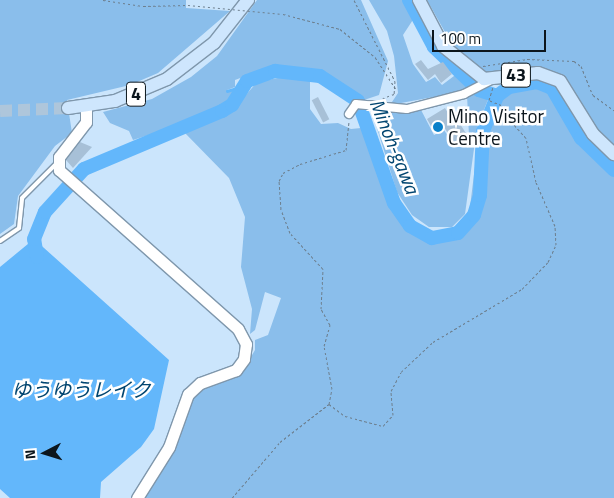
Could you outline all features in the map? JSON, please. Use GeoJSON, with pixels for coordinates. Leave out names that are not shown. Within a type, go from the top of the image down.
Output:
{"type":"FeatureCollection","features":[{"type":"Feature","properties":{"kind":"main road","name":"4"},"geometry":{"type":"LineString","coordinates":[[68,108],[88,106],[139,93],[178,72],[194,61],[226,30],[248,0]]}},
{"type":"Feature","properties":{"kind":"main road","name":"43"},"geometry":{"type":"LineString","coordinates":[[419,0],[444,46],[484,88],[535,73],[557,78],[570,91],[590,131],[614,154]]}},
{"type":"Feature","properties":{"kind":"street"},"geometry":{"type":"LineString","coordinates":[[349,114],[356,104],[366,102],[403,109],[484,88]]}},
{"type":"Feature","properties":{"kind":"street"},"geometry":{"type":"LineString","coordinates":[[88,106],[83,127],[57,163],[78,187],[238,329],[245,342],[244,358],[236,370],[200,383],[188,394],[168,447],[137,498]]}},
{"type":"Feature","properties":{"kind":"lane"},"geometry":{"type":"LineString","coordinates":[[0,241],[19,228],[22,198],[57,163]]}},
{"type":"Feature","properties":{"kind":"path"},"geometry":{"type":"LineString","coordinates":[[103,0],[143,6],[188,5],[283,14],[340,29],[375,57],[396,89]]}},
{"type":"Feature","properties":{"kind":"path"},"geometry":{"type":"LineString","coordinates":[[354,0],[387,62],[396,89]]}},
{"type":"Feature","properties":{"kind":"path"},"geometry":{"type":"LineString","coordinates":[[329,404],[345,416],[369,426],[383,426],[393,415],[392,391],[401,372],[433,342],[522,289],[548,262],[556,245],[555,226],[536,182],[530,149],[522,131],[510,120],[507,108],[490,99],[484,88]]}},
{"type":"Feature","properties":{"kind":"path"},"geometry":{"type":"LineString","coordinates":[[366,102],[391,96],[396,89]]}},
{"type":"Feature","properties":{"kind":"path"},"geometry":{"type":"LineString","coordinates":[[232,498],[280,442],[329,404],[332,388],[324,346],[330,325],[321,309],[323,269],[290,233],[278,196],[283,173],[300,164],[346,150],[349,114]]}},
{"type":"Feature","properties":{"kind":"shaded area"},"geometry":{"type":"Polygon","coordinates":[[[0,0],[186,0],[186,8],[230,11],[158,73],[130,85],[67,100],[72,133],[55,146],[18,196],[14,224],[0,234],[0,0]]]}},
{"type":"Feature","properties":{"kind":"shaded area"},"geometry":{"type":"Polygon","coordinates":[[[257,0],[361,0],[388,61],[379,95],[361,101],[345,85],[319,71],[268,68],[235,80],[235,87],[227,90],[236,91],[221,106],[161,131],[133,140],[129,131],[110,123],[103,112],[152,99],[191,77],[217,56],[257,0]]]}},
{"type":"Feature","properties":{"kind":"shaded area"},"geometry":{"type":"Polygon","coordinates":[[[369,0],[413,0],[420,9],[403,35],[413,64],[426,82],[435,77],[442,85],[458,73],[436,54],[440,48],[479,85],[466,91],[390,105],[398,93],[394,56],[387,31],[369,0]]]}},
{"type":"Feature","properties":{"kind":"shaded area"},"geometry":{"type":"Polygon","coordinates":[[[427,0],[614,0],[614,148],[598,133],[564,77],[540,68],[487,73],[455,50],[427,0]]]}},
{"type":"Feature","properties":{"kind":"shaded area"},"geometry":{"type":"Polygon","coordinates":[[[293,75],[310,78],[310,109],[321,124],[338,123],[351,129],[371,127],[396,200],[417,226],[435,234],[454,231],[469,215],[478,142],[494,92],[510,82],[535,78],[557,84],[591,139],[614,162],[614,498],[142,498],[185,406],[197,390],[234,378],[245,367],[255,350],[255,340],[268,335],[281,298],[265,292],[255,330],[250,334],[252,309],[241,267],[245,217],[229,178],[184,132],[232,111],[257,82],[293,75]]]}},
{"type":"Feature","properties":{"kind":"shaded area"},"geometry":{"type":"Polygon","coordinates":[[[481,88],[491,92],[477,127],[465,214],[452,227],[429,227],[412,215],[397,192],[370,106],[395,112],[420,108],[434,135],[444,130],[454,145],[469,136],[467,95],[481,88]]]}},
{"type":"Feature","properties":{"kind":"water","name":"ゆうゆうレイク"},"geometry":{"type":"Polygon","coordinates":[[[34,239],[169,360],[154,429],[141,447],[101,482],[100,498],[10,498],[0,489],[0,267],[34,239]]]}},
{"type":"Feature","properties":{"kind":"building"},"geometry":{"type":"Polygon","coordinates":[[[421,60],[428,69],[443,62],[452,74],[441,83],[435,74],[428,80],[415,64],[421,60]]]}},
{"type":"Feature","properties":{"kind":"building"},"geometry":{"type":"Polygon","coordinates":[[[318,97],[329,119],[323,122],[312,100],[318,97]]]}},
{"type":"Feature","properties":{"kind":"building","name":"Mino Visitor Centre"},"geometry":{"type":"Polygon","coordinates":[[[445,108],[448,113],[452,111],[467,135],[454,143],[444,127],[435,133],[427,119],[445,108]]]}},
{"type":"Feature","properties":{"kind":"building"},"geometry":{"type":"Polygon","coordinates":[[[80,142],[92,147],[73,168],[66,160],[80,142]]]}},
{"type":"Feature","properties":{"kind":"waterway"},"geometry":{"type":"LineString","coordinates":[[409,0],[434,47],[479,90],[497,96]]}},
{"type":"Feature","properties":{"kind":"waterway","name":"Minoh-gawa"},"geometry":{"type":"LineString","coordinates":[[37,257],[34,239],[45,212],[84,169],[222,111],[232,105],[247,81],[275,71],[320,76],[358,101],[394,203],[410,226],[432,238],[458,233],[474,215],[480,195],[483,131],[497,96],[509,87],[537,82],[552,88],[581,138],[614,170]]}},
{"type":"Feature","properties":{"kind":"waterway"},"geometry":{"type":"LineString","coordinates":[[227,91],[243,86]]}},
{"type":"Feature","properties":{"kind":"tunnel"},"geometry":{"type":"LineString","coordinates":[[0,111],[68,108]]}},
{"type":"Feature","properties":{"kind":"place","name":"Mino Visitor Centre"},"geometry":{"type":"Point","coordinates":[438,127]}}]}
